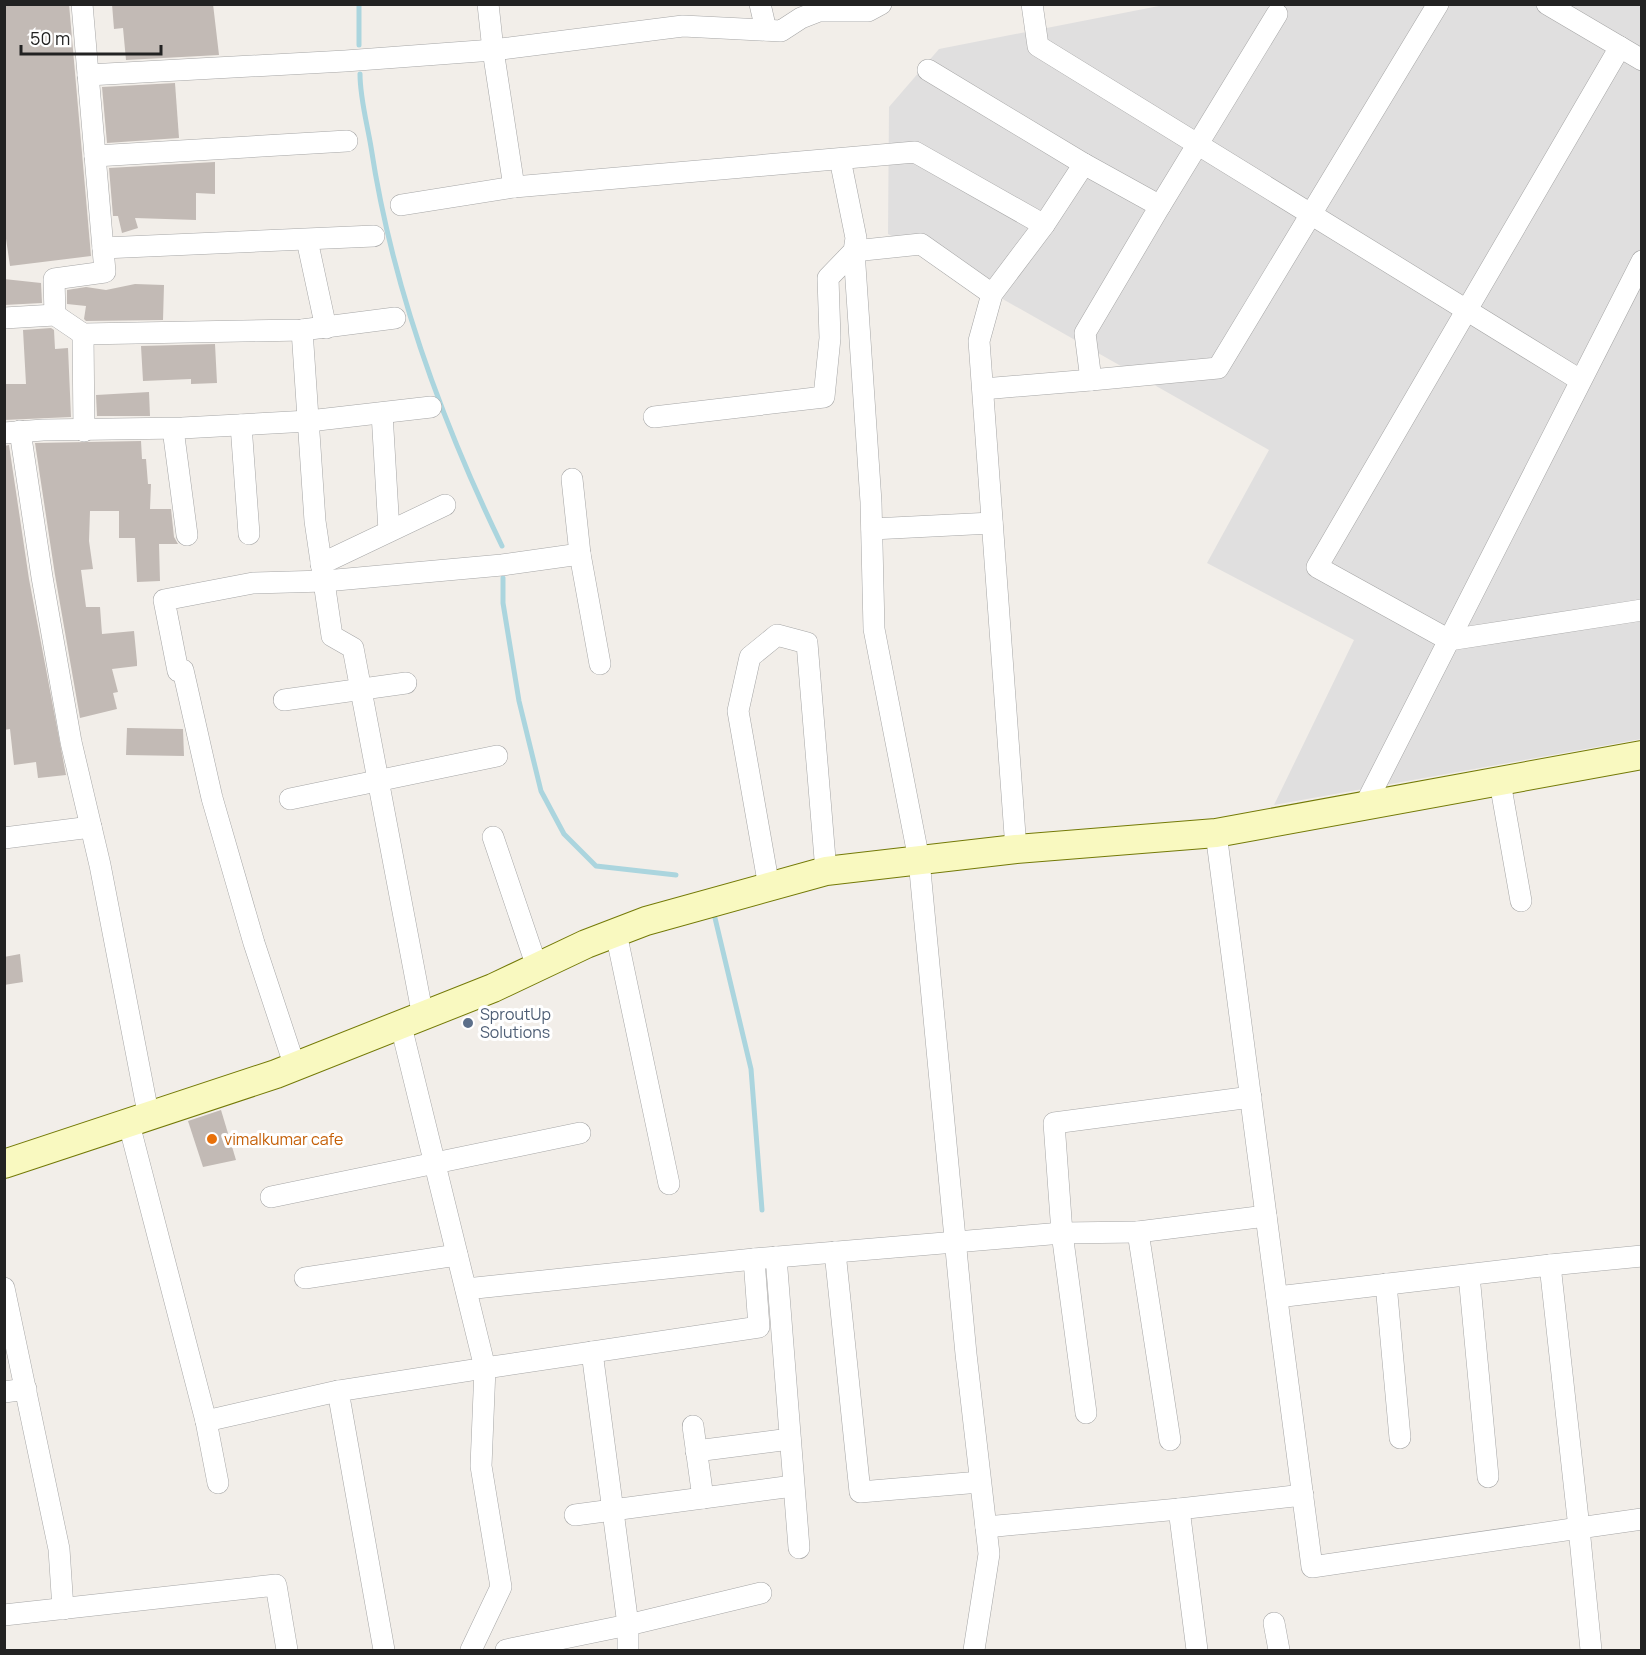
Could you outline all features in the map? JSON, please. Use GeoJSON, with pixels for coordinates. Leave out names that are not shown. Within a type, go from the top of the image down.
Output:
{"type":"FeatureCollection","features":[{"type":"Feature","properties":{"kind":"main road"},"geometry":{"type":"LineString","coordinates":[[4,1164],[139,1121],[295,1067],[412,1022],[646,921],[826,870],[1016,849],[1216,833],[1641,755]]}},
{"type":"Feature","properties":{"kind":"street"},"geometry":{"type":"LineString","coordinates":[[55,315],[54,279],[105,272],[82,4]]}},
{"type":"Feature","properties":{"kind":"street"},"geometry":{"type":"LineString","coordinates":[[488,4],[514,187]]}},
{"type":"Feature","properties":{"kind":"street"},"geometry":{"type":"LineString","coordinates":[[760,4],[766,30]]}},
{"type":"Feature","properties":{"kind":"street"},"geometry":{"type":"LineString","coordinates":[[88,75],[345,62],[493,50],[683,26],[781,31],[801,18],[819,11],[868,11],[881,4]]}},
{"type":"Feature","properties":{"kind":"street"},"geometry":{"type":"LineString","coordinates":[[1032,4],[1038,46],[1580,380]]}},
{"type":"Feature","properties":{"kind":"street"},"geometry":{"type":"LineString","coordinates":[[983,389],[1218,369],[1438,4]]}},
{"type":"Feature","properties":{"kind":"street"},"geometry":{"type":"LineString","coordinates":[[1547,4],[1641,60]]}},
{"type":"Feature","properties":{"kind":"street"},"geometry":{"type":"LineString","coordinates":[[1091,380],[1085,333],[1277,14]]}},
{"type":"Feature","properties":{"kind":"street"},"geometry":{"type":"LineString","coordinates":[[1620,46],[1317,567],[1449,640],[1641,610]]}},
{"type":"Feature","properties":{"kind":"street"},"geometry":{"type":"LineString","coordinates":[[928,70],[1084,164],[1160,206]]}},
{"type":"Feature","properties":{"kind":"street"},"geometry":{"type":"LineString","coordinates":[[95,156],[347,141]]}},
{"type":"Feature","properties":{"kind":"street"},"geometry":{"type":"LineString","coordinates":[[401,205],[514,187],[915,152],[1044,225]]}},
{"type":"Feature","properties":{"kind":"street"},"geometry":{"type":"LineString","coordinates":[[840,159],[856,238],[854,251],[872,529],[874,629],[919,860],[955,1241],[986,1527],[988,1554],[974,1650]]}},
{"type":"Feature","properties":{"kind":"street"},"geometry":{"type":"LineString","coordinates":[[1016,849],[979,341],[992,294],[1044,225],[1084,164]]}},
{"type":"Feature","properties":{"kind":"street"},"geometry":{"type":"LineString","coordinates":[[103,248],[374,236]]}},
{"type":"Feature","properties":{"kind":"street"},"geometry":{"type":"LineString","coordinates":[[307,240],[326,328]]}},
{"type":"Feature","properties":{"kind":"street"},"geometry":{"type":"LineString","coordinates":[[654,417],[824,397],[830,338],[828,278],[854,251],[921,244],[992,294]]}},
{"type":"Feature","properties":{"kind":"street"},"geometry":{"type":"LineString","coordinates":[[1364,807],[1641,261]]}},
{"type":"Feature","properties":{"kind":"street"},"geometry":{"type":"LineString","coordinates":[[1618,307],[1641,297]]}},
{"type":"Feature","properties":{"kind":"street"},"geometry":{"type":"LineString","coordinates":[[4,318],[55,315],[83,334],[303,330],[395,318]]}},
{"type":"Feature","properties":{"kind":"street"},"geometry":{"type":"LineString","coordinates":[[303,330],[315,521],[332,636],[353,648],[378,781],[434,1162],[485,1368],[481,1466],[501,1587],[471,1650]]}},
{"type":"Feature","properties":{"kind":"street"},"geometry":{"type":"LineString","coordinates":[[83,334],[84,431]]}},
{"type":"Feature","properties":{"kind":"street"},"geometry":{"type":"LineString","coordinates":[[218,1483],[139,1121],[91,826],[71,742],[42,577],[12,432],[173,429],[309,421],[431,407]]}},
{"type":"Feature","properties":{"kind":"street"},"geometry":{"type":"LineString","coordinates":[[381,413],[389,531]]}},
{"type":"Feature","properties":{"kind":"street"},"geometry":{"type":"LineString","coordinates":[[241,425],[249,534]]}},
{"type":"Feature","properties":{"kind":"street"},"geometry":{"type":"LineString","coordinates":[[173,429],[187,535]]}},
{"type":"Feature","properties":{"kind":"street"},"geometry":{"type":"LineString","coordinates":[[572,479],[580,554],[600,664]]}},
{"type":"Feature","properties":{"kind":"street"},"geometry":{"type":"LineString","coordinates":[[323,572],[389,531],[445,506]]}},
{"type":"Feature","properties":{"kind":"street"},"geometry":{"type":"LineString","coordinates":[[872,529],[992,523]]}},
{"type":"Feature","properties":{"kind":"street"},"geometry":{"type":"LineString","coordinates":[[295,1067],[254,943],[212,798],[183,670],[178,671],[164,600],[323,572],[502,565],[580,554]]}},
{"type":"Feature","properties":{"kind":"street"},"geometry":{"type":"LineString","coordinates":[[769,887],[738,711],[750,657],[777,635],[807,643],[826,870]]}},
{"type":"Feature","properties":{"kind":"street"},"geometry":{"type":"LineString","coordinates":[[284,700],[406,683]]}},
{"type":"Feature","properties":{"kind":"street"},"geometry":{"type":"LineString","coordinates":[[290,799],[497,756]]}},
{"type":"Feature","properties":{"kind":"street"},"geometry":{"type":"LineString","coordinates":[[1500,782],[1521,901]]}},
{"type":"Feature","properties":{"kind":"street"},"geometry":{"type":"LineString","coordinates":[[4,838],[91,826]]}},
{"type":"Feature","properties":{"kind":"street"},"geometry":{"type":"LineString","coordinates":[[1216,833],[1312,1567],[1641,1519]]}},
{"type":"Feature","properties":{"kind":"street"},"geometry":{"type":"LineString","coordinates":[[493,837],[537,967]]}},
{"type":"Feature","properties":{"kind":"street"},"geometry":{"type":"LineString","coordinates":[[616,933],[669,1184]]}},
{"type":"Feature","properties":{"kind":"street"},"geometry":{"type":"LineString","coordinates":[[1086,1413],[1062,1233],[1054,1123],[1251,1097]]}},
{"type":"Feature","properties":{"kind":"street"},"geometry":{"type":"LineString","coordinates":[[272,1197],[580,1133]]}},
{"type":"Feature","properties":{"kind":"street"},"geometry":{"type":"LineString","coordinates":[[466,1289],[955,1241],[1062,1233],[1138,1232],[1266,1216]]}},
{"type":"Feature","properties":{"kind":"street"},"geometry":{"type":"LineString","coordinates":[[1138,1232],[1170,1440]]}},
{"type":"Feature","properties":{"kind":"street"},"geometry":{"type":"LineString","coordinates":[[835,1252],[860,1492],[980,1482]]}},
{"type":"Feature","properties":{"kind":"street"},"geometry":{"type":"LineString","coordinates":[[304,1278],[457,1255]]}},
{"type":"Feature","properties":{"kind":"street"},"geometry":{"type":"LineString","coordinates":[[1277,1298],[1641,1256]]}},
{"type":"Feature","properties":{"kind":"street"},"geometry":{"type":"LineString","coordinates":[[776,1257],[799,1548]]}},
{"type":"Feature","properties":{"kind":"street"},"geometry":{"type":"LineString","coordinates":[[206,1421],[338,1391],[759,1327],[754,1259]]}},
{"type":"Feature","properties":{"kind":"street"},"geometry":{"type":"LineString","coordinates":[[1550,1265],[1591,1650]]}},
{"type":"Feature","properties":{"kind":"street"},"geometry":{"type":"LineString","coordinates":[[1469,1275],[1488,1477]]}},
{"type":"Feature","properties":{"kind":"street"},"geometry":{"type":"LineString","coordinates":[[1386,1284],[1400,1438]]}},
{"type":"Feature","properties":{"kind":"street"},"geometry":{"type":"LineString","coordinates":[[4,1288],[59,1549],[63,1609]]}},
{"type":"Feature","properties":{"kind":"street"},"geometry":{"type":"LineString","coordinates":[[592,1352],[628,1625],[628,1650]]}},
{"type":"Feature","properties":{"kind":"street"},"geometry":{"type":"LineString","coordinates":[[4,1392],[26,1389]]}},
{"type":"Feature","properties":{"kind":"street"},"geometry":{"type":"LineString","coordinates":[[338,1391],[384,1650]]}},
{"type":"Feature","properties":{"kind":"street"},"geometry":{"type":"LineString","coordinates":[[693,1426],[703,1498]]}},
{"type":"Feature","properties":{"kind":"street"},"geometry":{"type":"LineString","coordinates":[[696,1451],[790,1439]]}},
{"type":"Feature","properties":{"kind":"street"},"geometry":{"type":"LineString","coordinates":[[575,1515],[794,1486]]}},
{"type":"Feature","properties":{"kind":"street"},"geometry":{"type":"LineString","coordinates":[[986,1527],[1303,1495]]}},
{"type":"Feature","properties":{"kind":"street"},"geometry":{"type":"LineString","coordinates":[[1179,1509],[1197,1650]]}},
{"type":"Feature","properties":{"kind":"street"},"geometry":{"type":"LineString","coordinates":[[4,1616],[276,1585],[287,1650]]}},
{"type":"Feature","properties":{"kind":"street"},"geometry":{"type":"LineString","coordinates":[[506,1650],[628,1625],[761,1593]]}},
{"type":"Feature","properties":{"kind":"street"},"geometry":{"type":"LineString","coordinates":[[1274,1623],[1279,1650]]}},
{"type":"Feature","properties":{"kind":"shaded area"},"geometry":{"type":"Polygon","coordinates":[[[1164,5],[1641,5],[1641,739],[1274,805],[1354,640],[1207,563],[1269,450],[888,234],[889,107],[939,49],[1164,5]]]}},
{"type":"Feature","properties":{"kind":"building"},"geometry":{"type":"Polygon","coordinates":[[[4,4],[69,4],[91,256],[10,266],[4,225],[4,4]]]}},
{"type":"Feature","properties":{"kind":"building"},"geometry":{"type":"Polygon","coordinates":[[[112,4],[213,4],[219,55],[126,60],[123,28],[114,29],[112,4]]]}},
{"type":"Feature","properties":{"kind":"building"},"geometry":{"type":"Polygon","coordinates":[[[175,83],[179,138],[107,143],[102,87],[175,83]]]}},
{"type":"Feature","properties":{"kind":"building"},"geometry":{"type":"Polygon","coordinates":[[[215,162],[215,194],[196,193],[196,220],[135,218],[138,228],[122,233],[118,216],[113,216],[109,168],[215,162]]]}},
{"type":"Feature","properties":{"kind":"building"},"geometry":{"type":"Polygon","coordinates":[[[4,279],[41,283],[42,303],[4,305],[4,279]]]}},
{"type":"Feature","properties":{"kind":"building"},"geometry":{"type":"Polygon","coordinates":[[[135,284],[164,285],[163,320],[86,321],[84,319],[86,306],[67,304],[67,290],[86,287],[106,290],[135,284]]]}},
{"type":"Feature","properties":{"kind":"building"},"geometry":{"type":"Polygon","coordinates":[[[51,328],[54,330],[55,349],[68,348],[71,417],[4,420],[4,384],[26,384],[23,330],[51,328]]]}},
{"type":"Feature","properties":{"kind":"building"},"geometry":{"type":"Polygon","coordinates":[[[215,344],[217,383],[191,384],[191,379],[143,381],[141,346],[215,344]]]}},
{"type":"Feature","properties":{"kind":"building"},"geometry":{"type":"Polygon","coordinates":[[[149,392],[150,416],[97,416],[96,395],[149,392]]]}},
{"type":"Feature","properties":{"kind":"building"},"geometry":{"type":"Polygon","coordinates":[[[141,441],[142,459],[146,459],[148,484],[151,484],[150,509],[171,509],[174,537],[178,544],[159,544],[160,581],[137,582],[135,538],[119,538],[119,511],[90,511],[89,541],[93,569],[81,570],[86,607],[100,607],[102,634],[134,631],[137,666],[112,669],[118,692],[113,693],[117,709],[80,718],[35,443],[141,441]]]}},
{"type":"Feature","properties":{"kind":"building"},"geometry":{"type":"Polygon","coordinates":[[[9,445],[29,579],[66,775],[38,778],[36,762],[14,765],[10,729],[4,730],[4,446],[9,445]]]}},
{"type":"Feature","properties":{"kind":"building"},"geometry":{"type":"Polygon","coordinates":[[[127,728],[183,729],[184,756],[126,755],[127,728]]]}},
{"type":"Feature","properties":{"kind":"building"},"geometry":{"type":"Polygon","coordinates":[[[20,954],[23,982],[4,985],[4,957],[20,954]]]}},
{"type":"Feature","properties":{"kind":"building","name":"vimalkumar cafe"},"geometry":{"type":"Polygon","coordinates":[[[221,1110],[236,1160],[203,1167],[188,1121],[221,1110]]]}},
{"type":"Feature","properties":{"kind":"waterway"},"geometry":{"type":"LineString","coordinates":[[359,4],[359,45]]}},
{"type":"Feature","properties":{"kind":"waterway"},"geometry":{"type":"LineString","coordinates":[[360,74],[362,101],[380,199],[406,301],[439,401],[502,546]]}},
{"type":"Feature","properties":{"kind":"waterway"},"geometry":{"type":"LineString","coordinates":[[503,578],[503,603],[519,701],[541,791],[564,834],[596,866],[676,875]]}},
{"type":"Feature","properties":{"kind":"waterway"},"geometry":{"type":"LineString","coordinates":[[715,918],[751,1069],[762,1210]]}},
{"type":"Feature","properties":{"kind":"place","name":"SproutUp Solutions"},"geometry":{"type":"Point","coordinates":[468,1023]}},
{"type":"Feature","properties":{"kind":"place","name":"vimalkumar cafe"},"geometry":{"type":"Point","coordinates":[212,1139]}}]}
